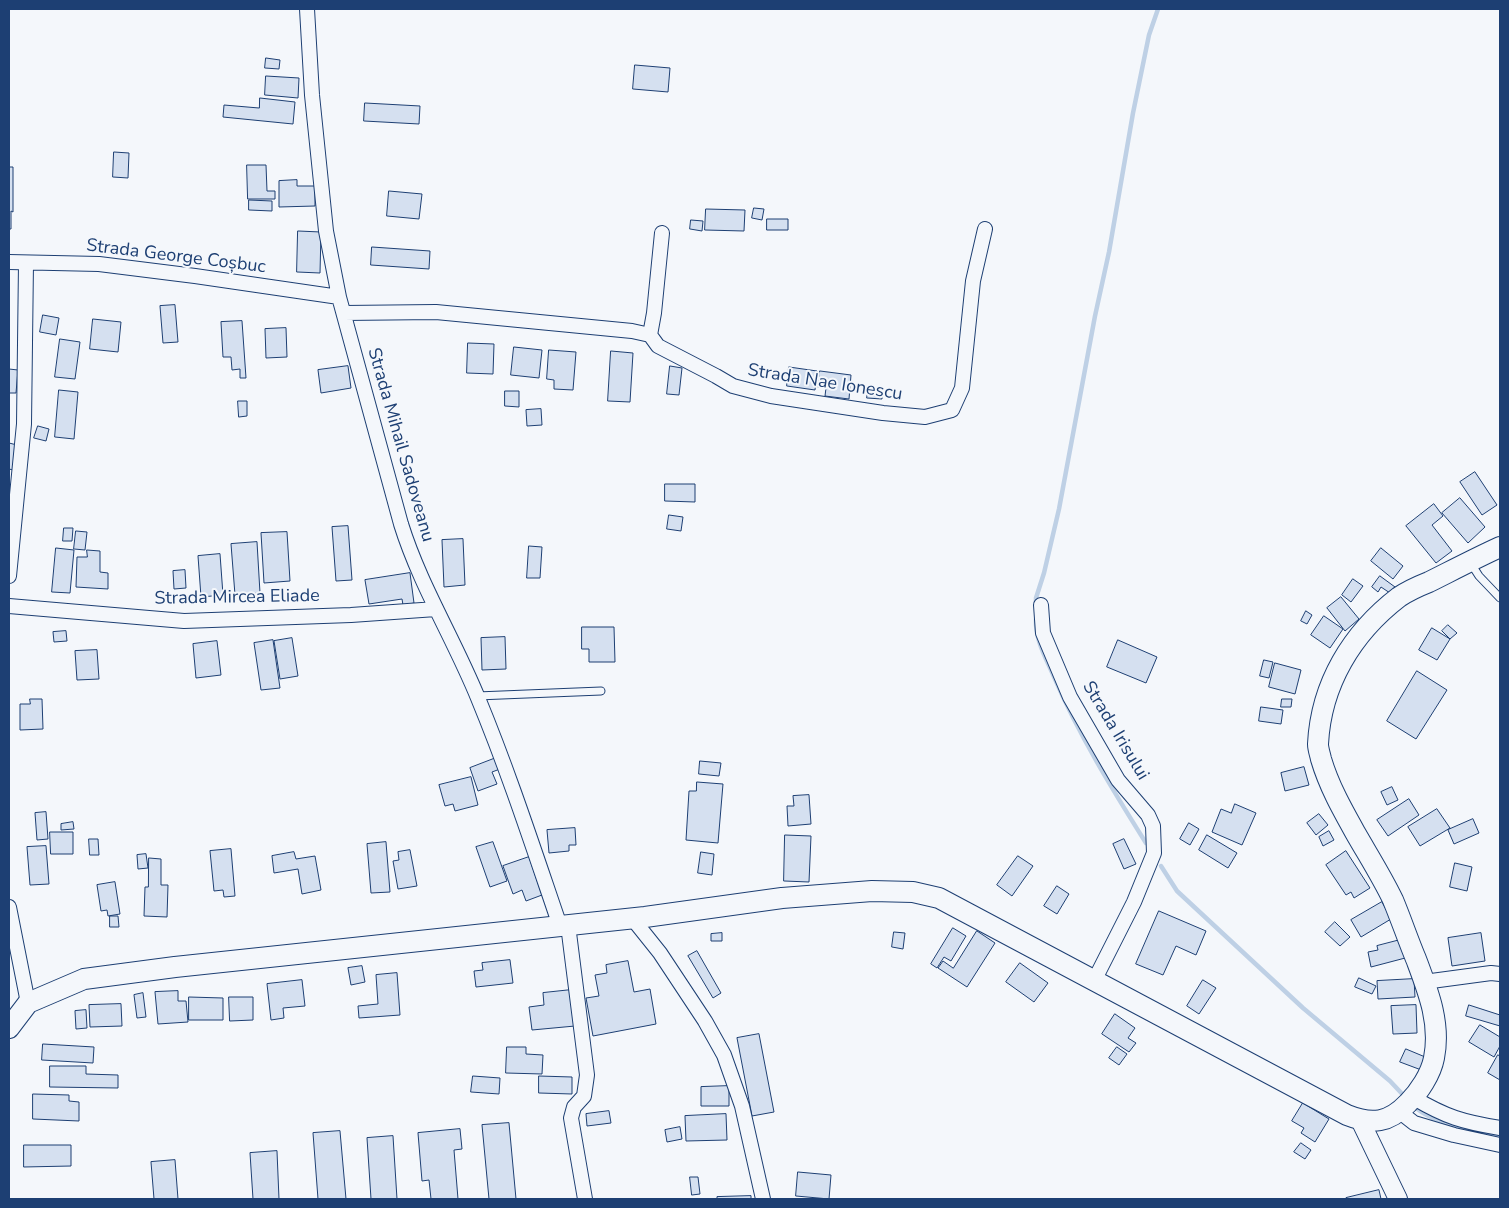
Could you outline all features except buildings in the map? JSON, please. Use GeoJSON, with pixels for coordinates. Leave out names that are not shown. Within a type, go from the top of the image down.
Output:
{"type":"FeatureCollection","features":[{"type":"Feature","properties":{"kind":"main road"},"geometry":{"type":"LineString","coordinates":[[9,1028],[28,1003],[84,979],[175,967],[564,926],[782,898],[872,891],[913,892],[939,898],[1328,1105],[1360,1120],[1380,1120],[1391,1117],[1400,1112],[1414,1098],[1429,1073],[1434,1058],[1436,1030],[1432,1004],[1392,899],[1335,796],[1324,768],[1318,746],[1324,710],[1333,680],[1349,649],[1367,625],[1400,596],[1500,547]]}},
{"type":"Feature","properties":{"kind":"street","name":"Strada Mihail Sadoveanu"},"geometry":{"type":"LineString","coordinates":[[307,9],[312,95],[326,231],[339,297],[406,542],[477,696],[564,926],[587,1075],[584,1096],[574,1107],[571,1118],[585,1199]]}},
{"type":"Feature","properties":{"kind":"street","name":"Strada Nae Ionescu"},"geometry":{"type":"LineString","coordinates":[[650,335],[658,346],[732,386],[771,396],[883,413],[924,417],[952,410],[962,388],[973,281],[985,229]]}},
{"type":"Feature","properties":{"kind":"street"},"geometry":{"type":"LineString","coordinates":[[344,313],[436,312],[632,331],[650,335],[662,233]]}},
{"type":"Feature","properties":{"kind":"street","name":"Strada George Coșbuc"},"geometry":{"type":"LineString","coordinates":[[9,262],[99,264],[339,297]]}},
{"type":"Feature","properties":{"kind":"street"},"geometry":{"type":"LineString","coordinates":[[9,576],[24,424],[26,263]]}},
{"type":"Feature","properties":{"kind":"street","name":"Strada Irisului"},"geometry":{"type":"LineString","coordinates":[[1041,605],[1043,633],[1070,696],[1118,780],[1148,815],[1153,826],[1154,853],[1134,902],[1094,981]]}},
{"type":"Feature","properties":{"kind":"street","name":"Strada Mircea Eliade"},"geometry":{"type":"LineString","coordinates":[[9,606],[184,620],[352,615],[436,609]]}},
{"type":"Feature","properties":{"kind":"street"},"geometry":{"type":"LineString","coordinates":[[9,906],[28,1003]]}},
{"type":"Feature","properties":{"kind":"street"},"geometry":{"type":"LineString","coordinates":[[632,918],[660,953],[705,1021],[724,1055],[742,1106],[763,1199]]}},
{"type":"Feature","properties":{"kind":"street"},"geometry":{"type":"LineString","coordinates":[[1424,982],[1491,973],[1500,974]]}},
{"type":"Feature","properties":{"kind":"street"},"geometry":{"type":"LineString","coordinates":[[1414,1098],[1439,1112],[1466,1122],[1500,1128]]}},
{"type":"Feature","properties":{"kind":"street"},"geometry":{"type":"LineString","coordinates":[[1400,1112],[1414,1123],[1454,1135],[1500,1145]]}},
{"type":"Feature","properties":{"kind":"street"},"geometry":{"type":"LineString","coordinates":[[1360,1120],[1398,1199]]}},
{"type":"Feature","properties":{"kind":"lane"},"geometry":{"type":"LineString","coordinates":[[1470,561],[1479,576],[1500,598]]}},
{"type":"Feature","properties":{"kind":"lane"},"geometry":{"type":"LineString","coordinates":[[477,696],[485,694],[601,691]]}},
{"type":"Feature","properties":{"kind":"waterway"},"geometry":{"type":"LineString","coordinates":[[1036,606],[1036,598],[1059,509],[1095,316],[1109,252],[1133,113],[1149,35],[1158,9]]}},
{"type":"Feature","properties":{"kind":"waterway"},"geometry":{"type":"LineString","coordinates":[[1036,619],[1037,634],[1042,649],[1074,720],[1146,843]]}},
{"type":"Feature","properties":{"kind":"waterway"},"geometry":{"type":"LineString","coordinates":[[1161,866],[1177,891],[1303,1008],[1390,1081],[1406,1098]]}},
{"type":"Feature","properties":{"kind":"waterway"},"geometry":{"type":"LineString","coordinates":[[1413,1105],[1421,1112],[1442,1122],[1466,1129],[1500,1135]]}}]}
